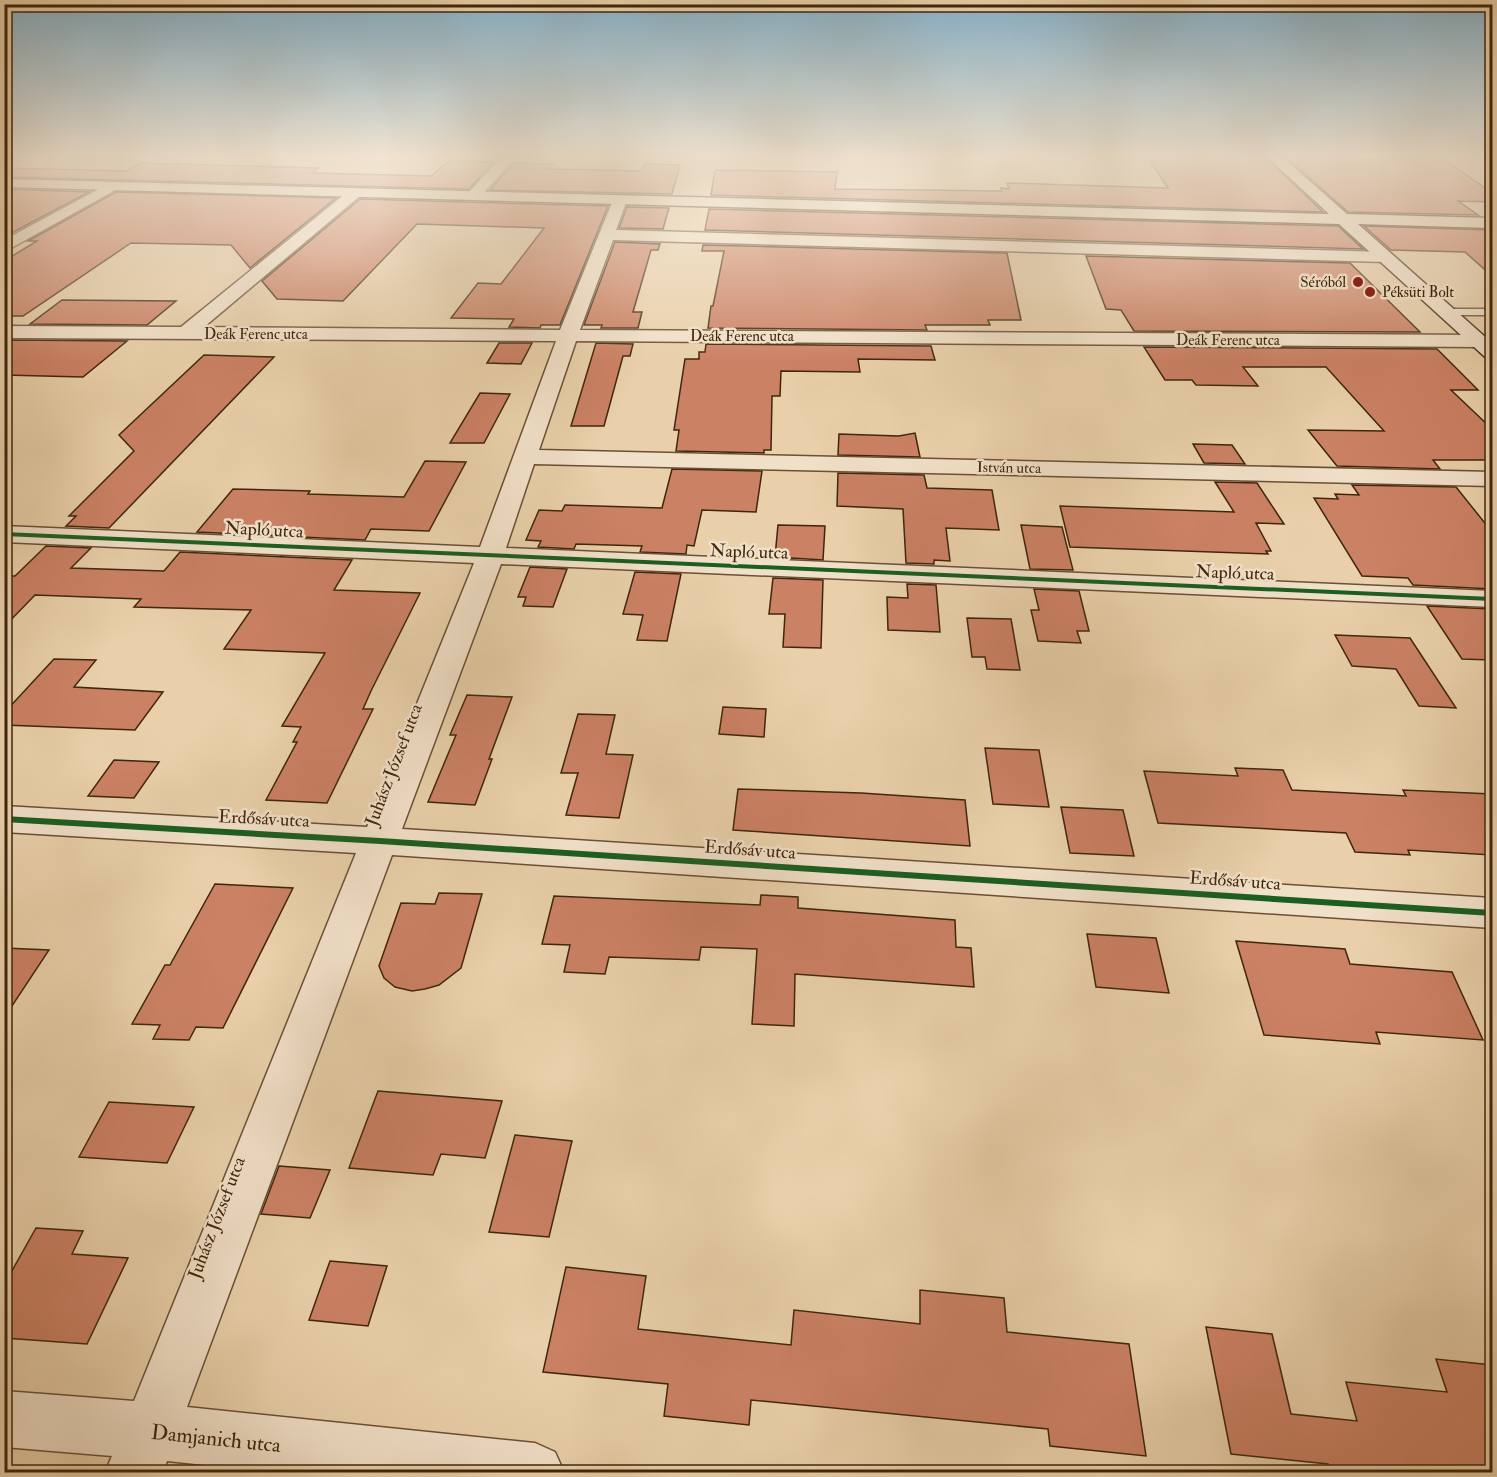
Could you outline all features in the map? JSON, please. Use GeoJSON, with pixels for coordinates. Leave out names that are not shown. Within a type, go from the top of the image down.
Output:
{"type":"FeatureCollection","features":[{"type":"Feature","properties":{"kind":"street"},"geometry":{"type":"LineString","coordinates":[[4,247],[45,224]]}},
{"type":"Feature","properties":{"kind":"street"},"geometry":{"type":"LineString","coordinates":[[184,334],[317,224]]}},
{"type":"Feature","properties":{"kind":"street","name":"Juhász József utca"},"geometry":{"type":"LineString","coordinates":[[142,1452],[490,556],[568,335],[610,224]]}},
{"type":"Feature","properties":{"kind":"street"},"geometry":{"type":"LineString","coordinates":[[1348,224],[1486,347]]}},
{"type":"Feature","properties":{"kind":"street"},"geometry":{"type":"LineString","coordinates":[[606,235],[1385,257]]}},
{"type":"Feature","properties":{"kind":"street","name":"Deák Ferenc utca"},"geometry":{"type":"LineString","coordinates":[[4,332],[568,335],[1486,347]]}},
{"type":"Feature","properties":{"kind":"street","name":"István utca"},"geometry":{"type":"LineString","coordinates":[[526,457],[1492,479]]}},
{"type":"Feature","properties":{"kind":"street","name":"Napló utca"},"geometry":{"type":"LineString","coordinates":[[4,534],[1492,599]]}},
{"type":"Feature","properties":{"kind":"street","name":"Erdősáv utca"},"geometry":{"type":"LineString","coordinates":[[4,819],[381,841],[1492,913]]}},
{"type":"Feature","properties":{"kind":"street","name":"Damjanich utca"},"geometry":{"type":"LineString","coordinates":[[4,1419],[142,1452],[535,1473]]}},
{"type":"Feature","properties":{"kind":"lane"},"geometry":{"type":"LineString","coordinates":[[1446,312],[1492,312]]}},
{"type":"Feature","properties":{"kind":"building"},"geometry":{"type":"Polygon","coordinates":[[[4,224],[29,224],[4,237],[4,224]]]}},
{"type":"Feature","properties":{"kind":"building"},"geometry":{"type":"Polygon","coordinates":[[[59,224],[304,224],[250,268],[231,245],[131,243],[23,316],[4,316],[4,261],[37,241],[28,241],[59,224]]]}},
{"type":"Feature","properties":{"kind":"building"},"geometry":{"type":"Polygon","coordinates":[[[330,224],[601,224],[560,325],[541,325],[540,328],[509,327],[514,319],[451,318],[478,283],[501,284],[544,228],[417,224],[343,301],[277,299],[262,281],[330,224]]]}},
{"type":"Feature","properties":{"kind":"building"},"geometry":{"type":"Polygon","coordinates":[[[621,224],[664,224],[663,229],[619,228],[621,224]]]}},
{"type":"Feature","properties":{"kind":"building"},"geometry":{"type":"Polygon","coordinates":[[[706,224],[1261,224],[1338,226],[1363,249],[705,230],[706,224]]]}},
{"type":"Feature","properties":{"kind":"building"},"geometry":{"type":"Polygon","coordinates":[[[1364,226],[1492,230],[1492,276],[1465,252],[1391,250],[1364,226]]]}},
{"type":"Feature","properties":{"kind":"building"},"geometry":{"type":"Polygon","coordinates":[[[615,242],[660,244],[658,250],[651,250],[633,312],[642,312],[638,328],[601,328],[602,325],[584,325],[615,242]]]}},
{"type":"Feature","properties":{"kind":"building"},"geometry":{"type":"Polygon","coordinates":[[[703,245],[1007,253],[1021,320],[988,320],[990,325],[925,325],[927,330],[708,328],[724,251],[702,251],[703,245]]]}},
{"type":"Feature","properties":{"kind":"building"},"geometry":{"type":"Polygon","coordinates":[[[1086,256],[1350,263],[1420,332],[1134,331],[1121,310],[1106,309],[1086,256]]]}},
{"type":"Feature","properties":{"kind":"building"},"geometry":{"type":"Polygon","coordinates":[[[62,300],[176,301],[147,325],[30,324],[62,300]]]}},
{"type":"Feature","properties":{"kind":"building"},"geometry":{"type":"Polygon","coordinates":[[[8,340],[127,341],[83,377],[4,375],[4,343],[8,340]]]}},
{"type":"Feature","properties":{"kind":"building"},"geometry":{"type":"Polygon","coordinates":[[[499,343],[532,343],[521,364],[487,363],[499,343]]]}},
{"type":"Feature","properties":{"kind":"building"},"geometry":{"type":"Polygon","coordinates":[[[596,343],[633,344],[630,356],[623,356],[604,426],[571,426],[596,343]]]}},
{"type":"Feature","properties":{"kind":"building"},"geometry":{"type":"Polygon","coordinates":[[[706,344],[931,346],[935,360],[858,359],[860,372],[781,371],[780,396],[772,396],[771,450],[764,450],[764,453],[676,451],[679,430],[674,430],[685,359],[699,359],[699,352],[705,352],[706,344]]]}},
{"type":"Feature","properties":{"kind":"building"},"geometry":{"type":"Polygon","coordinates":[[[1144,347],[1437,349],[1478,390],[1451,390],[1492,429],[1492,460],[1433,460],[1440,469],[1337,466],[1308,430],[1384,431],[1326,367],[1243,367],[1258,386],[1196,385],[1192,380],[1165,380],[1144,347]]]}},
{"type":"Feature","properties":{"kind":"building"},"geometry":{"type":"Polygon","coordinates":[[[204,355],[274,357],[109,528],[66,526],[76,516],[69,516],[134,451],[119,435],[204,355]]]}},
{"type":"Feature","properties":{"kind":"building"},"geometry":{"type":"Polygon","coordinates":[[[480,393],[510,394],[484,443],[450,443],[480,393]]]}},
{"type":"Feature","properties":{"kind":"building"},"geometry":{"type":"Polygon","coordinates":[[[915,433],[920,457],[838,455],[839,434],[899,436],[915,433]]]}},
{"type":"Feature","properties":{"kind":"building"},"geometry":{"type":"Polygon","coordinates":[[[1193,444],[1232,445],[1245,464],[1204,463],[1193,444]]]}},
{"type":"Feature","properties":{"kind":"building"},"geometry":{"type":"Polygon","coordinates":[[[425,461],[466,462],[429,531],[371,529],[365,540],[197,532],[233,489],[404,497],[425,461]]]}},
{"type":"Feature","properties":{"kind":"building"},"geometry":{"type":"Polygon","coordinates":[[[672,469],[762,471],[756,512],[702,510],[694,546],[687,545],[686,554],[640,552],[642,546],[576,544],[574,549],[538,547],[541,541],[526,540],[539,510],[562,511],[565,505],[662,508],[672,469]]]}},
{"type":"Feature","properties":{"kind":"building"},"geometry":{"type":"Polygon","coordinates":[[[838,473],[924,475],[927,488],[992,490],[999,530],[946,528],[950,561],[934,560],[934,564],[906,563],[903,509],[837,506],[838,473]]]}},
{"type":"Feature","properties":{"kind":"building"},"geometry":{"type":"Polygon","coordinates":[[[1215,482],[1257,483],[1284,524],[1256,523],[1271,551],[1266,551],[1268,554],[1070,547],[1060,506],[1234,512],[1215,482]]]}},
{"type":"Feature","properties":{"kind":"building"},"geometry":{"type":"Polygon","coordinates":[[[1352,485],[1456,487],[1492,532],[1492,589],[1413,585],[1408,578],[1362,576],[1314,498],[1338,499],[1335,494],[1359,495],[1352,485]]]}},
{"type":"Feature","properties":{"kind":"building"},"geometry":{"type":"Polygon","coordinates":[[[778,525],[825,526],[823,560],[775,557],[778,525]]]}},
{"type":"Feature","properties":{"kind":"building"},"geometry":{"type":"Polygon","coordinates":[[[1021,525],[1062,527],[1073,570],[1030,569],[1021,525]]]}},
{"type":"Feature","properties":{"kind":"building"},"geometry":{"type":"Polygon","coordinates":[[[46,546],[91,548],[71,568],[164,571],[180,552],[352,560],[334,590],[420,593],[363,709],[373,709],[327,803],[266,800],[297,742],[293,742],[301,727],[282,726],[325,653],[224,649],[251,610],[134,607],[141,599],[35,595],[4,627],[4,576],[15,576],[46,546]]]}},
{"type":"Feature","properties":{"kind":"building"},"geometry":{"type":"Polygon","coordinates":[[[530,567],[567,569],[553,607],[523,606],[526,597],[518,597],[530,567]]]}},
{"type":"Feature","properties":{"kind":"building"},"geometry":{"type":"Polygon","coordinates":[[[635,572],[681,574],[667,641],[637,640],[643,615],[623,614],[635,572]]]}},
{"type":"Feature","properties":{"kind":"building"},"geometry":{"type":"Polygon","coordinates":[[[773,578],[823,580],[821,648],[783,647],[785,614],[769,614],[773,578]]]}},
{"type":"Feature","properties":{"kind":"building"},"geometry":{"type":"Polygon","coordinates":[[[907,584],[936,585],[940,632],[888,630],[887,597],[908,598],[907,584]]]}},
{"type":"Feature","properties":{"kind":"building"},"geometry":{"type":"Polygon","coordinates":[[[1034,589],[1079,591],[1089,631],[1077,631],[1081,643],[1038,641],[1031,610],[1039,610],[1034,589]]]}},
{"type":"Feature","properties":{"kind":"building"},"geometry":{"type":"Polygon","coordinates":[[[1427,606],[1492,609],[1492,660],[1462,659],[1427,606]]]}},
{"type":"Feature","properties":{"kind":"building"},"geometry":{"type":"Polygon","coordinates":[[[967,618],[1011,619],[1020,670],[987,669],[985,657],[972,657],[967,618]]]}},
{"type":"Feature","properties":{"kind":"building"},"geometry":{"type":"Polygon","coordinates":[[[1335,635],[1410,638],[1456,708],[1419,706],[1396,669],[1352,666],[1335,635]]]}},
{"type":"Feature","properties":{"kind":"building"},"geometry":{"type":"Polygon","coordinates":[[[54,659],[96,660],[74,687],[163,692],[135,730],[4,725],[4,713],[54,659]]]}},
{"type":"Feature","properties":{"kind":"building"},"geometry":{"type":"Polygon","coordinates":[[[467,695],[512,697],[489,759],[492,759],[475,805],[428,802],[456,735],[450,735],[467,695]]]}},
{"type":"Feature","properties":{"kind":"building"},"geometry":{"type":"Polygon","coordinates":[[[723,707],[766,709],[764,737],[719,734],[723,707]]]}},
{"type":"Feature","properties":{"kind":"building"},"geometry":{"type":"Polygon","coordinates":[[[578,714],[615,715],[606,754],[633,755],[619,818],[566,815],[578,773],[561,773],[578,714]]]}},
{"type":"Feature","properties":{"kind":"building"},"geometry":{"type":"Polygon","coordinates":[[[985,748],[1039,750],[1049,807],[993,804],[985,748]]]}},
{"type":"Feature","properties":{"kind":"building"},"geometry":{"type":"Polygon","coordinates":[[[114,760],[159,762],[134,798],[88,796],[114,760]]]}},
{"type":"Feature","properties":{"kind":"building"},"geometry":{"type":"Polygon","coordinates":[[[1235,768],[1283,770],[1292,790],[1406,796],[1403,790],[1492,794],[1492,855],[1408,850],[1410,855],[1355,852],[1346,833],[1158,823],[1144,771],[1238,776],[1235,768]]]}},
{"type":"Feature","properties":{"kind":"building"},"geometry":{"type":"Polygon","coordinates":[[[738,789],[861,793],[965,800],[970,846],[733,830],[738,789]]]}},
{"type":"Feature","properties":{"kind":"building"},"geometry":{"type":"Polygon","coordinates":[[[1061,807],[1123,810],[1134,856],[1070,853],[1061,807]]]}},
{"type":"Feature","properties":{"kind":"building"},"geometry":{"type":"Polygon","coordinates":[[[215,884],[293,888],[223,1028],[196,1027],[189,1040],[153,1039],[160,1025],[132,1024],[165,965],[170,965],[215,884]]]}},
{"type":"Feature","properties":{"kind":"building"},"geometry":{"type":"Polygon","coordinates":[[[439,893],[482,894],[461,968],[439,985],[412,991],[395,987],[384,978],[379,966],[401,903],[435,904],[439,893]]]}},
{"type":"Feature","properties":{"kind":"building"},"geometry":{"type":"Polygon","coordinates":[[[761,895],[798,897],[798,908],[955,920],[956,947],[971,948],[974,987],[795,974],[794,1026],[752,1024],[757,949],[701,947],[699,960],[609,957],[605,974],[564,972],[570,945],[542,944],[554,896],[760,905],[761,895]]]}},
{"type":"Feature","properties":{"kind":"building"},"geometry":{"type":"Polygon","coordinates":[[[1087,934],[1156,938],[1169,993],[1096,987],[1087,934]]]}},
{"type":"Feature","properties":{"kind":"building"},"geometry":{"type":"Polygon","coordinates":[[[1236,941],[1345,949],[1350,964],[1452,972],[1483,1040],[1376,1032],[1380,1044],[1264,1035],[1236,941]]]}},
{"type":"Feature","properties":{"kind":"building"},"geometry":{"type":"Polygon","coordinates":[[[4,948],[49,950],[4,1018],[4,948]]]}},
{"type":"Feature","properties":{"kind":"building"},"geometry":{"type":"Polygon","coordinates":[[[378,1091],[502,1101],[485,1158],[441,1154],[433,1175],[349,1168],[378,1091]]]}},
{"type":"Feature","properties":{"kind":"building"},"geometry":{"type":"Polygon","coordinates":[[[109,1102],[194,1107],[167,1163],[79,1157],[109,1102]]]}},
{"type":"Feature","properties":{"kind":"building"},"geometry":{"type":"Polygon","coordinates":[[[515,1135],[572,1141],[549,1237],[489,1232],[515,1135]]]}},
{"type":"Feature","properties":{"kind":"building"},"geometry":{"type":"Polygon","coordinates":[[[279,1166],[330,1170],[310,1218],[261,1214],[279,1166]]]}},
{"type":"Feature","properties":{"kind":"building"},"geometry":{"type":"Polygon","coordinates":[[[36,1228],[83,1231],[72,1254],[128,1258],[87,1344],[4,1338],[4,1285],[36,1228]]]}},
{"type":"Feature","properties":{"kind":"building"},"geometry":{"type":"Polygon","coordinates":[[[330,1261],[387,1266],[368,1326],[309,1320],[330,1261]]]}},
{"type":"Feature","properties":{"kind":"building"},"geometry":{"type":"Polygon","coordinates":[[[566,1267],[646,1276],[638,1329],[791,1345],[794,1310],[920,1324],[920,1290],[1004,1298],[1007,1332],[1129,1344],[1146,1456],[1050,1446],[1048,1429],[751,1400],[749,1425],[664,1416],[668,1384],[543,1372],[566,1267]]]}},
{"type":"Feature","properties":{"kind":"building"},"geometry":{"type":"Polygon","coordinates":[[[1206,1327],[1272,1334],[1291,1414],[1357,1421],[1346,1382],[1447,1392],[1436,1359],[1492,1365],[1492,1473],[1330,1473],[1328,1464],[1231,1454],[1206,1327]]]}},
{"type":"Feature","properties":{"kind":"cycle path"},"geometry":{"type":"LineString","coordinates":[[4,534],[1492,599]]}},
{"type":"Feature","properties":{"kind":"cycle path"},"geometry":{"type":"LineString","coordinates":[[4,819],[1492,913]]}},
{"type":"Feature","properties":{"kind":"place","name":"Séróból"},"geometry":{"type":"Point","coordinates":[1358,282]}},
{"type":"Feature","properties":{"kind":"place","name":"Péksüti Bolt"},"geometry":{"type":"Point","coordinates":[1370,292]}}]}
